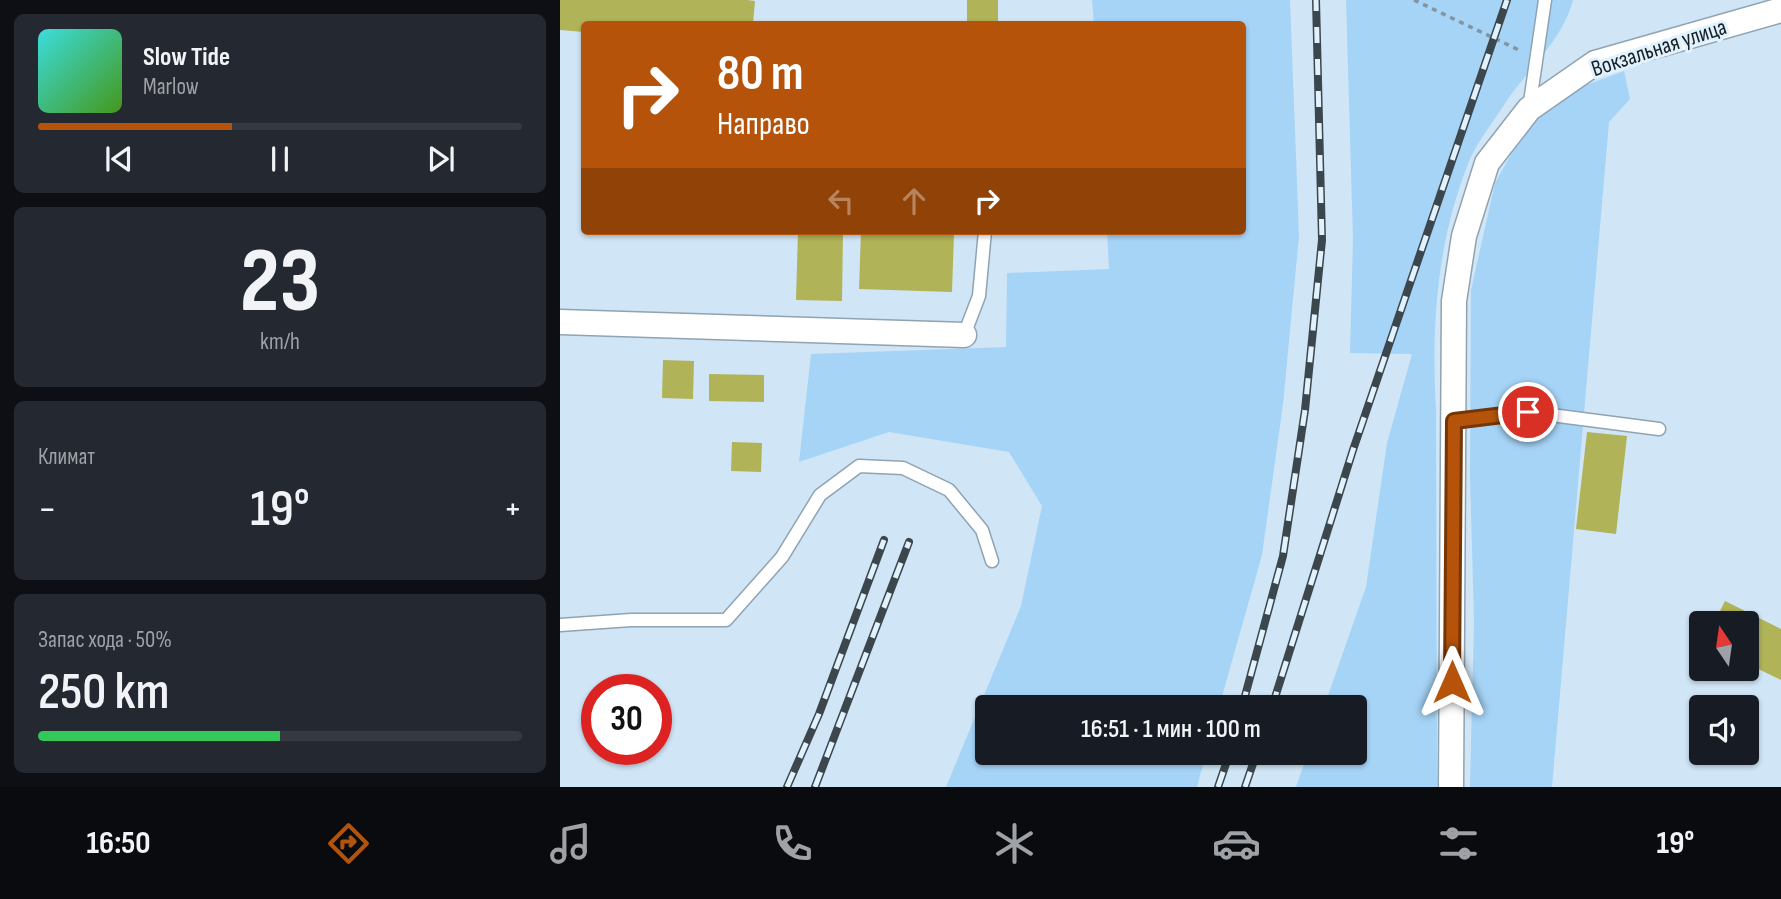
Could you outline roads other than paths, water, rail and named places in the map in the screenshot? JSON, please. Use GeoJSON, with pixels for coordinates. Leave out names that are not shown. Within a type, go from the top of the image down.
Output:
{"type":"FeatureCollection","features":[{"type":"Feature","properties":{"kind":"street","name":"Вокзальная улица"},"geometry":{"type":"LineString","coordinates":[[1451,787],[1454,301],[1464,236],[1487,163],[1529,109],[1595,63],[1781,10]]}},
{"type":"Feature","properties":{"kind":"street"},"geometry":{"type":"LineString","coordinates":[[560,322],[964,335]]}},
{"type":"Feature","properties":{"kind":"lane"},"geometry":{"type":"LineString","coordinates":[[1529,109],[1545,0]]}},
{"type":"Feature","properties":{"kind":"lane"},"geometry":{"type":"LineString","coordinates":[[964,335],[979,296],[985,235]]}},
{"type":"Feature","properties":{"kind":"lane"},"geometry":{"type":"LineString","coordinates":[[1454,421],[1528,412],[1659,429]]}},
{"type":"Feature","properties":{"kind":"lane"},"geometry":{"type":"LineString","coordinates":[[560,625],[631,620],[726,620],[782,557],[820,495],[859,466],[903,468],[949,490],[982,530],[992,561]]}},
{"type":"Feature","properties":{"kind":"railway"},"geometry":{"type":"LineString","coordinates":[[1245,695],[1283,556],[1305,410],[1322,240],[1316,0]]}},
{"type":"Feature","properties":{"kind":"railway"},"geometry":{"type":"LineString","coordinates":[[1276,695],[1353,450],[1507,0]]}},
{"type":"Feature","properties":{"kind":"railway"},"geometry":{"type":"LineString","coordinates":[[787,787],[819,714],[884,540]]}},
{"type":"Feature","properties":{"kind":"railway"},"geometry":{"type":"LineString","coordinates":[[815,787],[909,542]]}},
{"type":"Feature","properties":{"kind":"railway"},"geometry":{"type":"LineString","coordinates":[[1218,787],[1226,765]]}},
{"type":"Feature","properties":{"kind":"railway"},"geometry":{"type":"LineString","coordinates":[[1245,787],[1253,765]]}}]}
